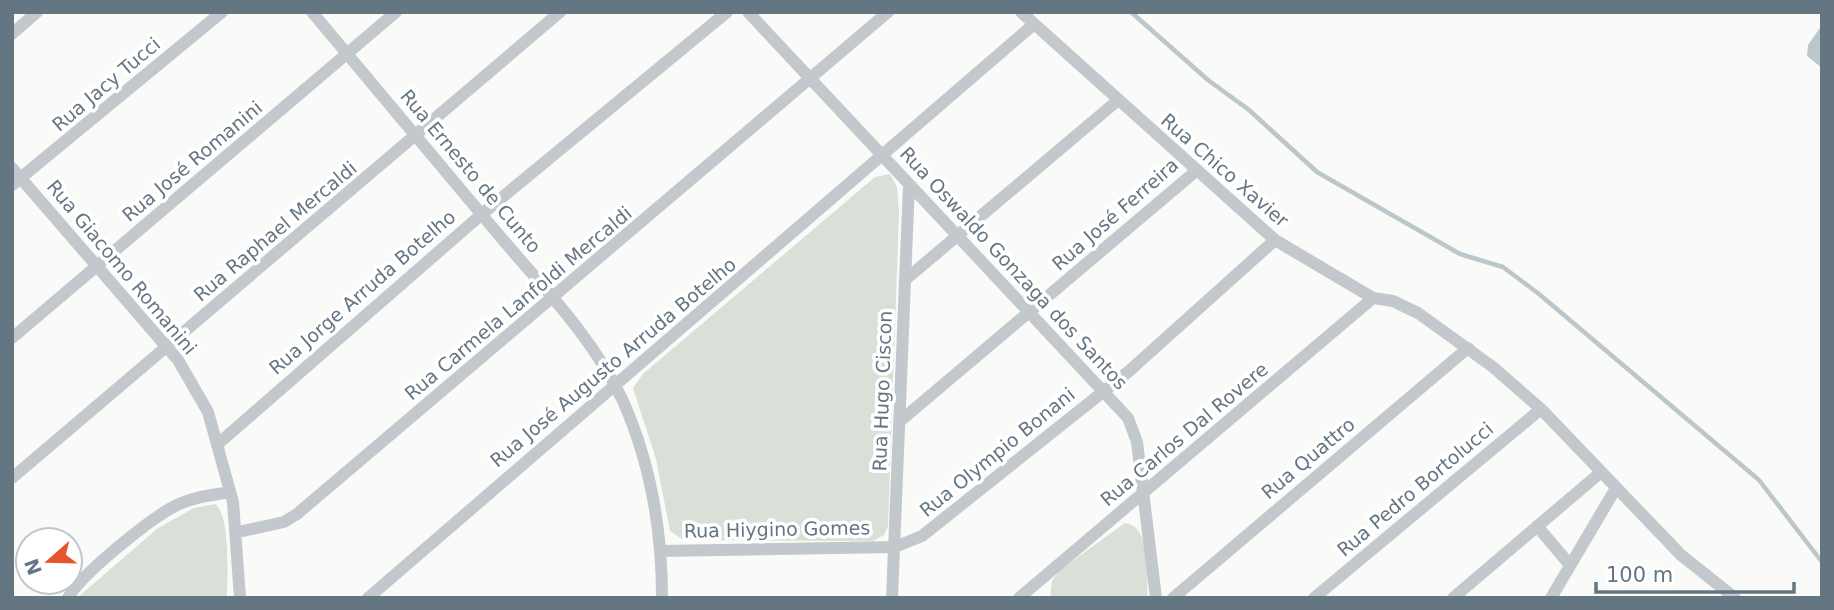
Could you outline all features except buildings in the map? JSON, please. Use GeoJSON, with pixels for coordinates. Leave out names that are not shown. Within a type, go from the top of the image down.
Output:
{"type":"FeatureCollection","features":[{"type":"Feature","properties":{"kind":"street"},"geometry":{"type":"LineString","coordinates":[[12,34],[37,12]]}},
{"type":"Feature","properties":{"kind":"street","name":"Rua Jacy Tucci"},"geometry":{"type":"LineString","coordinates":[[17,182],[222,12]]}},
{"type":"Feature","properties":{"kind":"street","name":"Rua Ernesto de Cunto"},"geometry":{"type":"LineString","coordinates":[[312,12],[553,299],[615,385],[635,431],[644,461],[660,551],[662,598]]}},
{"type":"Feature","properties":{"kind":"street","name":"Rua José Romanini"},"geometry":{"type":"LineString","coordinates":[[12,338],[396,12]]}},
{"type":"Feature","properties":{"kind":"street","name":"Rua Raphael Mercaldi"},"geometry":{"type":"LineString","coordinates":[[12,478],[417,137],[560,12]]}},
{"type":"Feature","properties":{"kind":"street","name":"Rua Jorge Arruda Botelho"},"geometry":{"type":"LineString","coordinates":[[219,443],[482,214],[727,12]]}},
{"type":"Feature","properties":{"kind":"street","name":"Rua Oswaldo Gonzaga dos Santos"},"geometry":{"type":"LineString","coordinates":[[748,12],[1128,418],[1137,442],[1156,598]]}},
{"type":"Feature","properties":{"kind":"street","name":"Rua Carmela Lanfoldi Mercaldi"},"geometry":{"type":"LineString","coordinates":[[238,532],[284,522],[298,514],[888,12]]}},
{"type":"Feature","properties":{"kind":"street","name":"Rua Chico Xavier"},"geometry":{"type":"LineString","coordinates":[[1021,12],[1117,102],[1275,240],[1373,298],[1393,301],[1418,313],[1468,348],[1541,409],[1681,555],[1735,598]]}},
{"type":"Feature","properties":{"kind":"street","name":"Rua José Augusto Arruda Botelho"},"geometry":{"type":"LineString","coordinates":[[369,598],[1033,25]]}},
{"type":"Feature","properties":{"kind":"street"},"geometry":{"type":"LineString","coordinates":[[905,280],[1117,102]]}},
{"type":"Feature","properties":{"kind":"street","name":"Rua Giacomo Romanini"},"geometry":{"type":"LineString","coordinates":[[12,168],[17,182],[97,267],[178,360],[208,412],[219,443],[238,532],[240,598]]}},
{"type":"Feature","properties":{"kind":"street","name":"Rua José Ferreira"},"geometry":{"type":"LineString","coordinates":[[899,422],[1196,171]]}},
{"type":"Feature","properties":{"kind":"street","name":"Rua Hugo Ciscon"},"geometry":{"type":"LineString","coordinates":[[892,598],[909,185]]}},
{"type":"Feature","properties":{"kind":"street","name":"Rua Olympio Bonani"},"geometry":{"type":"LineString","coordinates":[[895,547],[922,536],[946,520],[1104,390],[1275,240]]}},
{"type":"Feature","properties":{"kind":"street","name":"Rua Carlos Dal Rovere"},"geometry":{"type":"LineString","coordinates":[[1019,598],[1373,298]]}},
{"type":"Feature","properties":{"kind":"street","name":"Rua Quattro"},"geometry":{"type":"LineString","coordinates":[[1173,598],[1468,348]]}},
{"type":"Feature","properties":{"kind":"street","name":"Rua Pedro Bortolucci"},"geometry":{"type":"LineString","coordinates":[[1314,598],[1541,409]]}},
{"type":"Feature","properties":{"kind":"street"},"geometry":{"type":"LineString","coordinates":[[1453,598],[1600,473]]}},
{"type":"Feature","properties":{"kind":"street"},"geometry":{"type":"LineString","coordinates":[[1551,598],[1616,488]]}},
{"type":"Feature","properties":{"kind":"street"},"geometry":{"type":"LineString","coordinates":[[68,598],[82,580],[163,513],[191,500],[230,492]]}},
{"type":"Feature","properties":{"kind":"street"},"geometry":{"type":"LineString","coordinates":[[1537,526],[1570,565]]}},
{"type":"Feature","properties":{"kind":"street","name":"Rua Hiygino Gomes"},"geometry":{"type":"LineString","coordinates":[[660,551],[895,547]]}},
{"type":"Feature","properties":{"kind":"shaded area"},"geometry":{"type":"Polygon","coordinates":[[[1822,25],[1822,68],[1807,56],[1808,45],[1822,25]]]}},
{"type":"Feature","properties":{"kind":"shaded area"},"geometry":{"type":"Polygon","coordinates":[[[890,174],[897,187],[899,211],[888,526],[884,535],[873,541],[682,539],[670,531],[656,459],[633,388],[643,374],[875,177],[890,174]]]}},
{"type":"Feature","properties":{"kind":"shaded area"},"geometry":{"type":"Polygon","coordinates":[[[215,504],[224,521],[227,598],[77,598],[84,596],[84,592],[158,528],[194,508],[215,504]]]}},
{"type":"Feature","properties":{"kind":"shaded area"},"geometry":{"type":"Polygon","coordinates":[[[1125,523],[1134,526],[1144,543],[1148,598],[1050,598],[1052,581],[1060,570],[1125,523]]]}},
{"type":"Feature","properties":{"kind":"waterway"},"geometry":{"type":"LineString","coordinates":[[1131,12],[1208,80],[1249,110],[1317,172],[1460,254],[1503,267],[1539,294],[1759,480],[1822,562]]}}]}
